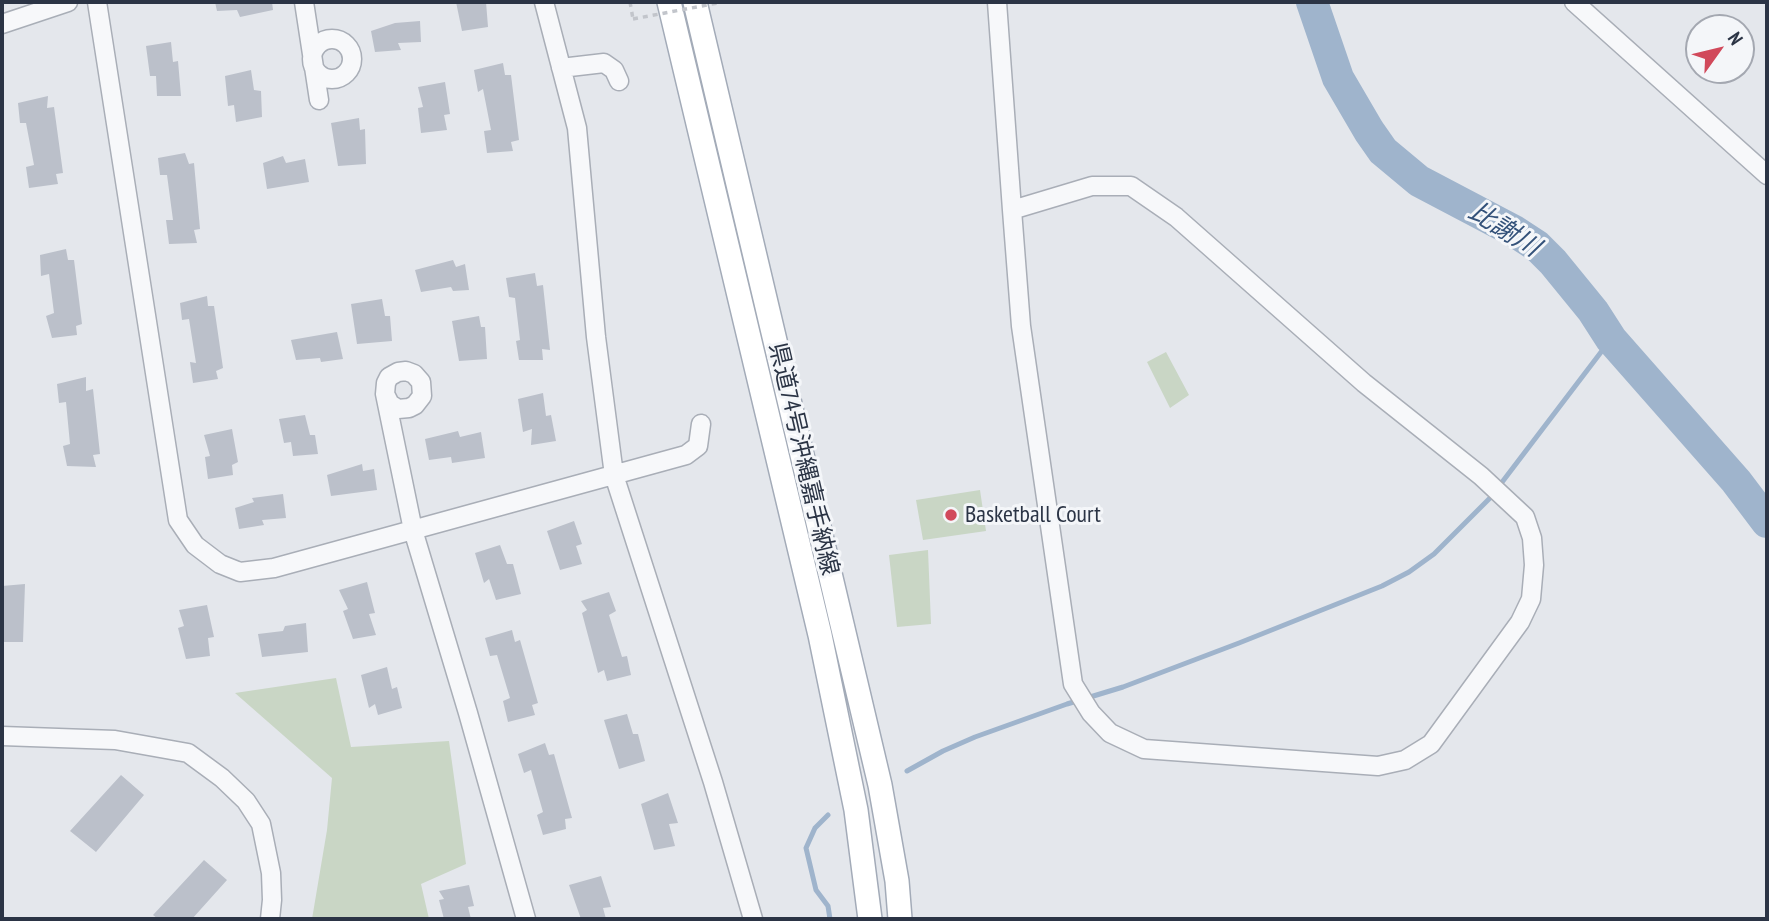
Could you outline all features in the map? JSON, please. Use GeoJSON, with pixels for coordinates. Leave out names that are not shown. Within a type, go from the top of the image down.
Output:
{"type":"FeatureCollection","features":[{"type":"Feature","properties":{"kind":"main road","name":"県道74号沖縄嘉手納線"},"geometry":{"type":"LineString","coordinates":[[669,2],[820,635],[856,810],[870,919]]}},
{"type":"Feature","properties":{"kind":"main road","name":"県道74号沖縄嘉手納線"},"geometry":{"type":"LineString","coordinates":[[695,2],[880,785],[897,881],[900,919]]}},
{"type":"Feature","properties":{"kind":"lane"},"geometry":{"type":"LineString","coordinates":[[2,24],[68,2]]}},
{"type":"Feature","properties":{"kind":"lane"},"geometry":{"type":"LineString","coordinates":[[97,2],[177,520],[195,545],[220,564],[240,572],[274,568],[686,455],[698,446],[701,424]]}},
{"type":"Feature","properties":{"kind":"lane"},"geometry":{"type":"LineString","coordinates":[[304,2],[319,100]]}},
{"type":"Feature","properties":{"kind":"lane"},"geometry":{"type":"LineString","coordinates":[[544,2],[578,128],[596,337],[614,475],[713,782],[753,919]]}},
{"type":"Feature","properties":{"kind":"lane"},"geometry":{"type":"LineString","coordinates":[[997,2],[1012,210],[1021,326],[1073,684],[1091,713],[1110,733],[1144,749],[1378,766],[1405,760],[1431,744],[1520,622],[1531,599],[1534,565],[1532,538],[1525,517],[1481,476],[1364,383],[1176,217],[1131,186],[1092,186],[1012,210]]}},
{"type":"Feature","properties":{"kind":"lane"},"geometry":{"type":"LineString","coordinates":[[1574,2],[1767,176]]}},
{"type":"Feature","properties":{"kind":"lane"},"geometry":{"type":"LineString","coordinates":[[561,68],[604,63],[614,70],[620,81]]}},
{"type":"Feature","properties":{"kind":"lane"},"geometry":{"type":"LineString","coordinates":[[385,394],[413,530],[526,919]]}},
{"type":"Feature","properties":{"kind":"lane"},"geometry":{"type":"LineString","coordinates":[[2,736],[115,740],[188,753],[222,778],[246,801],[261,824],[271,873],[270,919]]}},
{"type":"Feature","properties":{"kind":"path"},"geometry":{"type":"LineString","coordinates":[[629,2],[633,19],[723,2]]}},
{"type":"Feature","properties":{"kind":"green space"},"geometry":{"type":"Polygon","coordinates":[[[1166,352],[1189,395],[1170,408],[1147,362],[1166,352]]]}},
{"type":"Feature","properties":{"kind":"green space","name":"Basketball Court"},"geometry":{"type":"Polygon","coordinates":[[[980,490],[986,531],[923,540],[916,500],[980,490]]]}},
{"type":"Feature","properties":{"kind":"green space"},"geometry":{"type":"Polygon","coordinates":[[[928,550],[931,624],[897,627],[889,555],[928,550]]]}},
{"type":"Feature","properties":{"kind":"green space"},"geometry":{"type":"Polygon","coordinates":[[[336,678],[351,747],[449,741],[466,864],[421,884],[429,919],[312,919],[327,830],[332,778],[235,693],[336,678]]]}},
{"type":"Feature","properties":{"kind":"building"},"geometry":{"type":"Polygon","coordinates":[[[215,2],[272,2],[273,10],[240,17],[237,10],[217,11],[215,2]]]}},
{"type":"Feature","properties":{"kind":"building"},"geometry":{"type":"Polygon","coordinates":[[[456,2],[486,2],[488,27],[462,31],[456,2]]]}},
{"type":"Feature","properties":{"kind":"building"},"geometry":{"type":"Polygon","coordinates":[[[420,21],[421,42],[398,43],[401,50],[375,52],[371,31],[395,23],[420,21]]]}},
{"type":"Feature","properties":{"kind":"building"},"geometry":{"type":"Polygon","coordinates":[[[171,42],[173,62],[178,61],[181,96],[157,96],[156,76],[150,76],[146,46],[171,42]]]}},
{"type":"Feature","properties":{"kind":"building"},"geometry":{"type":"Polygon","coordinates":[[[503,63],[505,75],[511,75],[519,140],[511,142],[513,151],[487,153],[484,131],[491,130],[483,89],[478,92],[474,70],[503,63]]]}},
{"type":"Feature","properties":{"kind":"building"},"geometry":{"type":"Polygon","coordinates":[[[251,70],[254,90],[261,91],[262,117],[236,122],[234,105],[228,106],[225,76],[251,70]]]}},
{"type":"Feature","properties":{"kind":"building"},"geometry":{"type":"Polygon","coordinates":[[[445,82],[450,114],[444,115],[447,130],[421,133],[418,108],[423,107],[418,87],[445,82]]]}},
{"type":"Feature","properties":{"kind":"building"},"geometry":{"type":"Polygon","coordinates":[[[48,96],[47,108],[54,107],[63,173],[56,174],[58,184],[29,188],[26,167],[34,165],[26,123],[20,123],[18,103],[48,96]]]}},
{"type":"Feature","properties":{"kind":"building"},"geometry":{"type":"Polygon","coordinates":[[[359,118],[360,130],[365,129],[366,164],[338,166],[331,123],[359,118]]]}},
{"type":"Feature","properties":{"kind":"building"},"geometry":{"type":"Polygon","coordinates":[[[185,153],[189,164],[194,163],[200,229],[194,230],[197,243],[169,244],[166,220],[173,220],[167,175],[160,175],[158,158],[185,153]]]}},
{"type":"Feature","properties":{"kind":"building"},"geometry":{"type":"Polygon","coordinates":[[[283,156],[286,163],[305,159],[309,182],[267,189],[263,163],[283,156]]]}},
{"type":"Feature","properties":{"kind":"building"},"geometry":{"type":"Polygon","coordinates":[[[66,249],[68,260],[74,260],[82,324],[76,326],[77,335],[52,338],[46,316],[54,313],[49,274],[41,276],[40,255],[66,249]]]}},
{"type":"Feature","properties":{"kind":"building"},"geometry":{"type":"Polygon","coordinates":[[[453,260],[456,267],[465,264],[469,290],[453,291],[451,287],[421,292],[415,270],[453,260]]]}},
{"type":"Feature","properties":{"kind":"building"},"geometry":{"type":"Polygon","coordinates":[[[535,273],[537,286],[543,285],[550,350],[542,349],[543,360],[519,360],[516,341],[520,340],[515,298],[509,297],[506,278],[535,273]]]}},
{"type":"Feature","properties":{"kind":"building"},"geometry":{"type":"Polygon","coordinates":[[[207,296],[208,306],[214,306],[223,368],[216,371],[218,379],[193,383],[190,362],[196,363],[189,319],[182,320],[180,303],[207,296]]]}},
{"type":"Feature","properties":{"kind":"building"},"geometry":{"type":"Polygon","coordinates":[[[382,299],[385,316],[390,316],[392,341],[357,344],[351,304],[382,299]]]}},
{"type":"Feature","properties":{"kind":"building"},"geometry":{"type":"Polygon","coordinates":[[[479,316],[481,327],[485,327],[487,359],[459,361],[452,321],[479,316]]]}},
{"type":"Feature","properties":{"kind":"building"},"geometry":{"type":"Polygon","coordinates":[[[337,332],[343,359],[321,362],[320,358],[296,360],[291,340],[337,332]]]}},
{"type":"Feature","properties":{"kind":"building"},"geometry":{"type":"Polygon","coordinates":[[[86,377],[86,391],[93,389],[100,454],[93,455],[96,467],[67,466],[63,446],[70,444],[66,402],[59,403],[57,384],[86,377]]]}},
{"type":"Feature","properties":{"kind":"building"},"geometry":{"type":"Polygon","coordinates":[[[543,393],[546,416],[551,415],[556,441],[531,445],[532,429],[523,432],[518,399],[543,393]]]}},
{"type":"Feature","properties":{"kind":"building"},"geometry":{"type":"Polygon","coordinates":[[[305,415],[310,435],[315,435],[318,454],[293,456],[291,442],[284,443],[279,419],[305,415]]]}},
{"type":"Feature","properties":{"kind":"building"},"geometry":{"type":"Polygon","coordinates":[[[232,429],[238,462],[232,465],[233,475],[208,479],[205,457],[210,456],[204,435],[232,429]]]}},
{"type":"Feature","properties":{"kind":"building"},"geometry":{"type":"Polygon","coordinates":[[[458,431],[460,437],[481,432],[485,458],[452,463],[451,457],[429,460],[425,439],[458,431]]]}},
{"type":"Feature","properties":{"kind":"building"},"geometry":{"type":"Polygon","coordinates":[[[362,464],[363,471],[374,469],[377,490],[331,496],[327,475],[362,464]]]}},
{"type":"Feature","properties":{"kind":"building"},"geometry":{"type":"Polygon","coordinates":[[[283,494],[286,518],[262,520],[264,525],[239,529],[235,508],[254,502],[252,498],[283,494]]]}},
{"type":"Feature","properties":{"kind":"building"},"geometry":{"type":"Polygon","coordinates":[[[574,521],[582,544],[576,546],[582,564],[560,570],[547,531],[574,521]]]}},
{"type":"Feature","properties":{"kind":"building"},"geometry":{"type":"Polygon","coordinates":[[[500,545],[507,564],[513,564],[521,594],[496,600],[489,579],[484,583],[475,553],[500,545]]]}},
{"type":"Feature","properties":{"kind":"building"},"geometry":{"type":"Polygon","coordinates":[[[367,582],[375,613],[369,614],[376,635],[353,639],[343,611],[348,609],[339,590],[367,582]]]}},
{"type":"Feature","properties":{"kind":"building"},"geometry":{"type":"Polygon","coordinates":[[[25,584],[23,642],[2,642],[2,586],[25,584]]]}},
{"type":"Feature","properties":{"kind":"building"},"geometry":{"type":"Polygon","coordinates":[[[609,592],[616,611],[609,615],[622,657],[627,656],[631,675],[607,681],[604,670],[598,673],[582,613],[587,610],[581,601],[609,592]]]}},
{"type":"Feature","properties":{"kind":"building"},"geometry":{"type":"Polygon","coordinates":[[[207,605],[214,637],[208,638],[210,656],[186,659],[178,628],[184,626],[179,610],[207,605]]]}},
{"type":"Feature","properties":{"kind":"building"},"geometry":{"type":"Polygon","coordinates":[[[306,623],[308,652],[262,657],[258,634],[283,631],[285,626],[306,623]]]}},
{"type":"Feature","properties":{"kind":"building"},"geometry":{"type":"Polygon","coordinates":[[[512,630],[515,642],[520,640],[538,703],[532,705],[535,715],[508,722],[503,701],[510,698],[497,655],[490,656],[485,638],[512,630]]]}},
{"type":"Feature","properties":{"kind":"building"},"geometry":{"type":"Polygon","coordinates":[[[387,667],[392,689],[397,687],[402,708],[378,715],[375,704],[369,708],[361,675],[387,667]]]}},
{"type":"Feature","properties":{"kind":"building"},"geometry":{"type":"Polygon","coordinates":[[[627,714],[633,734],[638,734],[645,761],[619,769],[604,720],[627,714]]]}},
{"type":"Feature","properties":{"kind":"building"},"geometry":{"type":"Polygon","coordinates":[[[545,743],[549,755],[554,754],[572,818],[565,819],[566,829],[543,835],[537,815],[543,812],[531,770],[524,773],[518,754],[545,743]]]}},
{"type":"Feature","properties":{"kind":"building"},"geometry":{"type":"Polygon","coordinates":[[[121,775],[144,795],[96,852],[70,831],[121,775]]]}},
{"type":"Feature","properties":{"kind":"building"},"geometry":{"type":"Polygon","coordinates":[[[668,793],[678,823],[669,824],[675,846],[654,850],[641,804],[668,793]]]}},
{"type":"Feature","properties":{"kind":"building"},"geometry":{"type":"Polygon","coordinates":[[[204,860],[227,880],[192,919],[158,919],[153,915],[204,860]]]}},
{"type":"Feature","properties":{"kind":"building"},"geometry":{"type":"Polygon","coordinates":[[[601,876],[611,907],[603,908],[606,919],[581,919],[569,885],[601,876]]]}},
{"type":"Feature","properties":{"kind":"building"},"geometry":{"type":"Polygon","coordinates":[[[469,885],[474,906],[468,907],[471,919],[444,919],[439,900],[444,899],[439,891],[469,885]]]}},
{"type":"Feature","properties":{"kind":"waterway","name":"比謝川"},"geometry":{"type":"LineString","coordinates":[[1312,2],[1338,78],[1383,151],[1419,181],[1537,246],[1593,311],[1611,339],[1736,481],[1767,522]]}},
{"type":"Feature","properties":{"kind":"waterway"},"geometry":{"type":"LineString","coordinates":[[907,771],[975,737],[1123,687],[1239,643],[1382,586],[1409,572],[1434,554],[1490,498],[1611,339]]}},
{"type":"Feature","properties":{"kind":"waterway"},"geometry":{"type":"LineString","coordinates":[[828,815],[815,828],[806,848],[816,890],[828,906],[830,919]]}},
{"type":"Feature","properties":{"kind":"place","name":"Basketball Court"},"geometry":{"type":"Point","coordinates":[951,515]}}]}
